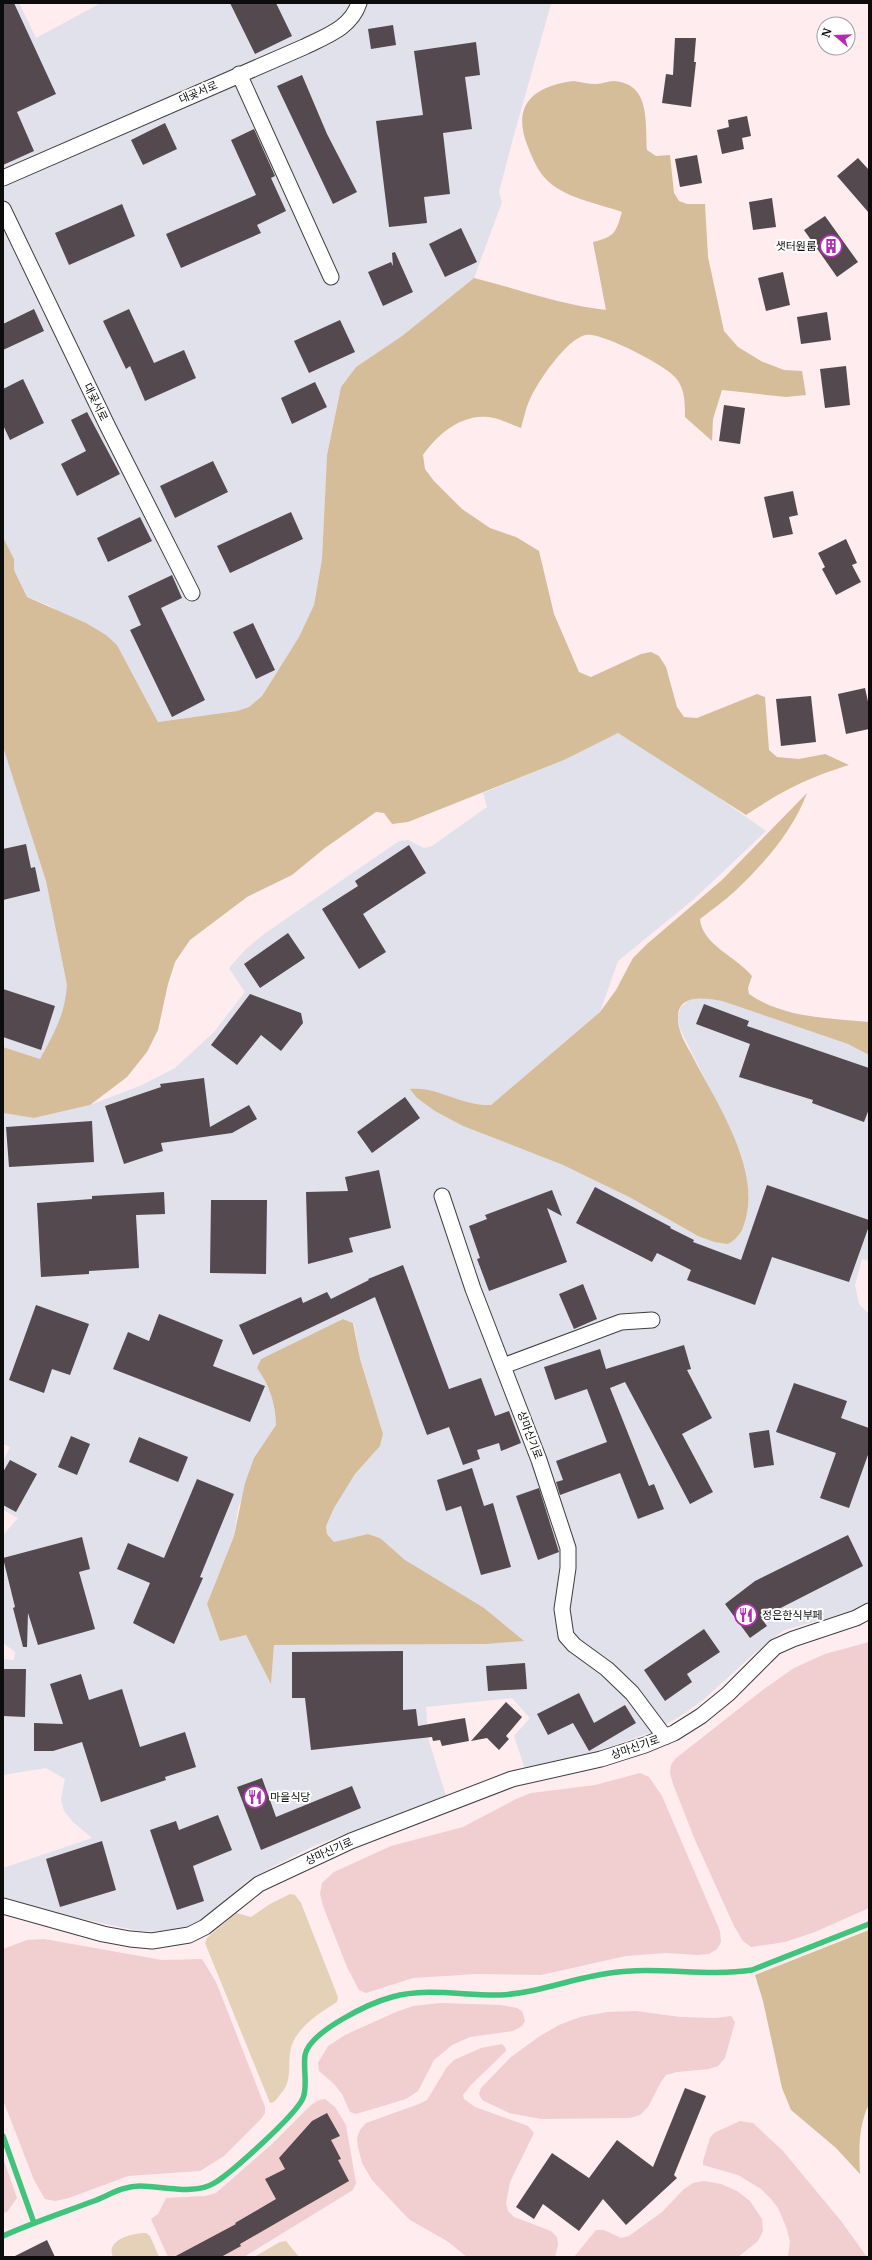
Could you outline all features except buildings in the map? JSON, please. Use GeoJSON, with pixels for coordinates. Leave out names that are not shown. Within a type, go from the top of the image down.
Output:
{"type":"FeatureCollection","features":[{"type":"Feature","properties":{"kind":"street","name":"대곶서로"},"geometry":{"type":"LineString","coordinates":[[3,178],[304,47],[340,29],[351,20],[360,3]]}},
{"type":"Feature","properties":{"kind":"street"},"geometry":{"type":"LineString","coordinates":[[239,74],[331,277]]}},
{"type":"Feature","properties":{"kind":"street","name":"대곶서로"},"geometry":{"type":"LineString","coordinates":[[3,209],[107,425],[192,593]]}},
{"type":"Feature","properties":{"kind":"street","name":"상마신기로"},"geometry":{"type":"LineString","coordinates":[[442,1196],[473,1289],[539,1460],[568,1548],[568,1568],[562,1609],[563,1625],[566,1636],[574,1645],[607,1669],[632,1693],[665,1737]]}},
{"type":"Feature","properties":{"kind":"street"},"geometry":{"type":"LineString","coordinates":[[503,1366],[621,1322],[652,1320]]}},
{"type":"Feature","properties":{"kind":"street","name":"상마신기로"},"geometry":{"type":"LineString","coordinates":[[3,1906],[103,1934],[130,1939],[152,1941],[189,1936],[205,1927],[259,1884],[351,1841],[512,1779],[601,1759],[665,1737],[701,1716],[728,1694],[775,1648],[793,1639],[856,1618],[869,1611]]}},
{"type":"Feature","properties":{"kind":"shaded area"},"geometry":{"type":"Polygon","coordinates":[[[3,3],[19,3],[36,38],[101,3],[551,4],[499,192],[502,202],[474,278],[402,336],[356,367],[341,387],[327,455],[322,559],[314,605],[299,637],[262,696],[249,707],[237,711],[158,722],[117,645],[48,605],[27,597],[14,570],[14,559],[3,537],[3,3]]]}},
{"type":"Feature","properties":{"kind":"shaded area"},"geometry":{"type":"Polygon","coordinates":[[[574,81],[596,84],[614,81],[626,84],[634,89],[640,97],[644,106],[647,150],[656,156],[670,155],[674,193],[679,201],[687,204],[705,204],[708,257],[724,331],[738,347],[761,361],[784,370],[802,371],[806,395],[786,397],[722,390],[713,419],[712,441],[685,417],[683,391],[675,377],[646,357],[617,343],[593,335],[585,335],[569,345],[546,372],[529,402],[521,428],[494,418],[483,417],[463,421],[444,432],[429,447],[423,455],[425,469],[434,481],[462,509],[490,528],[516,537],[539,551],[554,614],[579,672],[591,677],[641,654],[651,652],[659,656],[666,667],[677,707],[684,717],[697,718],[757,694],[765,697],[769,750],[777,757],[799,759],[825,754],[849,765],[795,786],[746,815],[618,733],[564,760],[408,822],[392,824],[384,813],[376,812],[325,848],[292,875],[247,897],[190,940],[175,962],[168,984],[158,1030],[147,1052],[127,1077],[90,1105],[34,1118],[3,1113],[3,1047],[40,1059],[61,1015],[67,985],[46,881],[3,747],[3,537],[14,559],[14,570],[27,597],[86,623],[106,635],[117,645],[158,722],[237,711],[249,707],[262,696],[299,637],[314,605],[322,559],[327,455],[341,387],[356,367],[402,336],[474,278],[556,301],[606,310],[593,242],[606,238],[614,233],[622,212],[580,199],[551,184],[541,174],[537,167],[523,132],[522,120],[524,109],[529,100],[537,93],[547,88],[574,81]]]}},
{"type":"Feature","properties":{"kind":"shaded area"},"geometry":{"type":"Polygon","coordinates":[[[618,733],[695,781],[766,831],[694,899],[618,961],[600,1012],[491,1105],[475,1106],[455,1100],[417,1098],[463,1126],[563,1165],[631,1198],[698,1236],[714,1242],[744,1226],[748,1211],[749,1195],[730,1129],[680,1029],[678,1016],[681,1007],[689,1000],[701,997],[722,1001],[848,1044],[869,1055],[869,1261],[862,1259],[855,1285],[859,1304],[869,1314],[869,1601],[854,1611],[784,1630],[756,1652],[703,1700],[679,1717],[652,1732],[592,1753],[525,1769],[514,1736],[530,1718],[512,1698],[426,1707],[428,1738],[446,1796],[314,1846],[274,1866],[247,1881],[206,1917],[183,1928],[159,1932],[139,1931],[63,1915],[3,1897],[3,1868],[92,1838],[73,1822],[64,1811],[61,1799],[65,1779],[46,1768],[3,1775],[3,1659],[14,1660],[15,1652],[3,1643],[3,1535],[18,1518],[3,1510],[3,1461],[10,1447],[3,1444],[3,1113],[34,1118],[90,1105],[142,1085],[175,1068],[214,1032],[245,992],[229,968],[245,950],[264,934],[399,841],[408,840],[424,848],[432,846],[487,807],[483,793],[564,760],[618,733]],[[343,1319],[261,1359],[257,1368],[267,1382],[272,1393],[276,1425],[238,1508],[234,1536],[207,1604],[246,1635],[271,1683],[274,1645],[486,1644],[438,1581],[405,1560],[380,1538],[368,1534],[334,1542],[327,1534],[326,1525],[334,1508],[355,1474],[380,1446],[383,1434],[360,1359],[354,1323],[343,1319]]]}},
{"type":"Feature","properties":{"kind":"shaded area"},"geometry":{"type":"Polygon","coordinates":[[[3,747],[46,881],[67,985],[66,1002],[61,1020],[40,1059],[3,1047],[3,747]]]}},
{"type":"Feature","properties":{"kind":"shaded area"},"geometry":{"type":"Polygon","coordinates":[[[807,793],[794,821],[776,847],[734,892],[700,919],[702,928],[713,943],[746,969],[752,976],[748,988],[749,994],[763,1002],[777,1008],[807,1016],[869,1022],[869,1055],[848,1044],[722,1001],[701,998],[694,999],[683,1004],[679,1009],[678,1023],[682,1036],[735,1138],[747,1179],[749,1199],[746,1218],[740,1233],[732,1242],[728,1244],[714,1242],[698,1236],[631,1198],[563,1165],[463,1126],[435,1111],[417,1098],[410,1089],[430,1090],[459,1100],[491,1105],[600,1012],[616,990],[633,958],[647,944],[722,880],[807,793]]]}},
{"type":"Feature","properties":{"kind":"shaded area"},"geometry":{"type":"Polygon","coordinates":[[[343,1319],[353,1323],[360,1359],[383,1434],[380,1446],[355,1474],[334,1508],[326,1526],[327,1534],[334,1542],[368,1534],[380,1538],[405,1560],[484,1608],[524,1641],[486,1644],[274,1645],[271,1684],[246,1635],[220,1641],[207,1604],[234,1536],[245,1483],[254,1458],[276,1425],[271,1395],[257,1368],[261,1359],[343,1319]]]}},
{"type":"Feature","properties":{"kind":"shaded area"},"geometry":{"type":"Polygon","coordinates":[[[869,1642],[869,1908],[815,1932],[785,1942],[751,1947],[743,1941],[734,1926],[695,1840],[673,1784],[670,1773],[671,1765],[675,1759],[764,1689],[794,1668],[825,1654],[869,1642]]]}},
{"type":"Feature","properties":{"kind":"shaded area"},"geometry":{"type":"Polygon","coordinates":[[[640,1773],[649,1777],[662,1796],[720,1931],[721,1942],[717,1949],[709,1954],[697,1955],[666,1953],[626,1956],[541,1975],[476,1974],[413,1978],[366,1993],[359,1990],[347,1967],[323,1906],[320,1894],[322,1883],[334,1872],[391,1846],[463,1827],[516,1799],[531,1793],[595,1785],[640,1773]]]}},
{"type":"Feature","properties":{"kind":"shaded area"},"geometry":{"type":"Polygon","coordinates":[[[290,1894],[295,1895],[301,1903],[338,1997],[337,2002],[308,2022],[295,2038],[290,2053],[289,2075],[287,2082],[277,2099],[270,2103],[205,1943],[207,1938],[236,1913],[251,1917],[270,1904],[290,1894]]]}},
{"type":"Feature","properties":{"kind":"shaded area"},"geometry":{"type":"Polygon","coordinates":[[[869,1930],[869,2104],[861,2130],[860,2174],[836,2148],[791,2110],[782,2088],[763,2001],[755,1975],[869,1930]]]}},
{"type":"Feature","properties":{"kind":"shaded area"},"geometry":{"type":"Polygon","coordinates":[[[44,1939],[162,1960],[202,1959],[216,1982],[265,2107],[265,2113],[262,2118],[224,2156],[200,2171],[128,2176],[69,2198],[55,2201],[45,2199],[34,2180],[3,2100],[3,1949],[27,1940],[44,1939]]]}},
{"type":"Feature","properties":{"kind":"shaded area"},"geometry":{"type":"Polygon","coordinates":[[[441,2003],[501,2005],[517,2008],[522,2011],[525,2021],[522,2026],[513,2031],[470,2037],[452,2045],[434,2060],[418,2091],[406,2099],[356,2114],[350,2112],[342,2094],[334,2084],[319,2071],[318,2063],[328,2046],[345,2035],[396,2012],[413,2006],[441,2003]]]}},
{"type":"Feature","properties":{"kind":"shaded area"},"geometry":{"type":"Polygon","coordinates":[[[636,2011],[680,2017],[715,2018],[731,2016],[735,2022],[725,2058],[718,2066],[709,2069],[677,2072],[666,2075],[648,2107],[640,2115],[630,2118],[541,2119],[509,2113],[482,2100],[479,2094],[481,2088],[511,2057],[540,2036],[559,2025],[580,2017],[607,2012],[636,2011]]]}},
{"type":"Feature","properties":{"kind":"shaded area"},"geometry":{"type":"Polygon","coordinates":[[[502,2044],[506,2051],[471,2085],[463,2095],[464,2099],[475,2107],[528,2126],[534,2133],[510,2182],[506,2203],[508,2211],[514,2217],[551,2231],[557,2237],[558,2245],[555,2257],[467,2257],[447,2241],[410,2220],[402,2212],[372,2180],[362,2163],[358,2147],[357,2138],[360,2130],[366,2123],[427,2100],[447,2067],[454,2060],[481,2048],[502,2044]]]}},
{"type":"Feature","properties":{"kind":"shaded area"},"geometry":{"type":"Polygon","coordinates":[[[325,2099],[335,2107],[346,2125],[356,2183],[353,2190],[244,2257],[168,2257],[151,2219],[158,2214],[166,2198],[205,2196],[216,2193],[271,2145],[311,2105],[319,2100],[325,2099]]]}},
{"type":"Feature","properties":{"kind":"shaded area"},"geometry":{"type":"Polygon","coordinates":[[[740,2121],[753,2123],[783,2151],[841,2221],[867,2257],[788,2257],[790,2242],[787,2229],[778,2208],[771,2199],[761,2189],[738,2175],[703,2165],[710,2138],[714,2133],[740,2121]]]}},
{"type":"Feature","properties":{"kind":"shaded area"},"geometry":{"type":"Polygon","coordinates":[[[3,2158],[17,2198],[7,2212],[3,2213],[3,2158]]]}},
{"type":"Feature","properties":{"kind":"shaded area"},"geometry":{"type":"Polygon","coordinates":[[[704,2181],[721,2184],[737,2191],[750,2201],[762,2219],[763,2231],[758,2241],[738,2257],[574,2257],[596,2230],[604,2230],[621,2238],[629,2236],[662,2212],[684,2189],[693,2183],[704,2181]]]}},
{"type":"Feature","properties":{"kind":"shaded area"},"geometry":{"type":"Polygon","coordinates":[[[146,2233],[150,2236],[159,2257],[113,2257],[113,2246],[116,2242],[127,2236],[146,2233]]]}},
{"type":"Feature","properties":{"kind":"shaded area"},"geometry":{"type":"Polygon","coordinates":[[[286,2241],[299,2257],[254,2257],[280,2242],[286,2241]]]}},
{"type":"Feature","properties":{"kind":"waterway"},"geometry":{"type":"LineString","coordinates":[[3,2236],[36,2222],[133,2186],[199,2189],[216,2182],[236,2167],[263,2142],[289,2117],[298,2106],[304,2093],[305,2055],[309,2046],[318,2037],[342,2019],[382,2000],[405,1994],[432,1992],[487,1995],[514,1994],[596,1975],[628,1971],[734,1972],[752,1970],[869,1924]]}},
{"type":"Feature","properties":{"kind":"waterway"},"geometry":{"type":"LineString","coordinates":[[3,2136],[34,2223]]}},
{"type":"Feature","properties":{"kind":"place","name":"샛터원룸"},"geometry":{"type":"Point","coordinates":[831,246]}},
{"type":"Feature","properties":{"kind":"place","name":"정은한식부페"},"geometry":{"type":"Point","coordinates":[746,1615]}},
{"type":"Feature","properties":{"kind":"place","name":"마을식당"},"geometry":{"type":"Point","coordinates":[255,1797]}}]}
